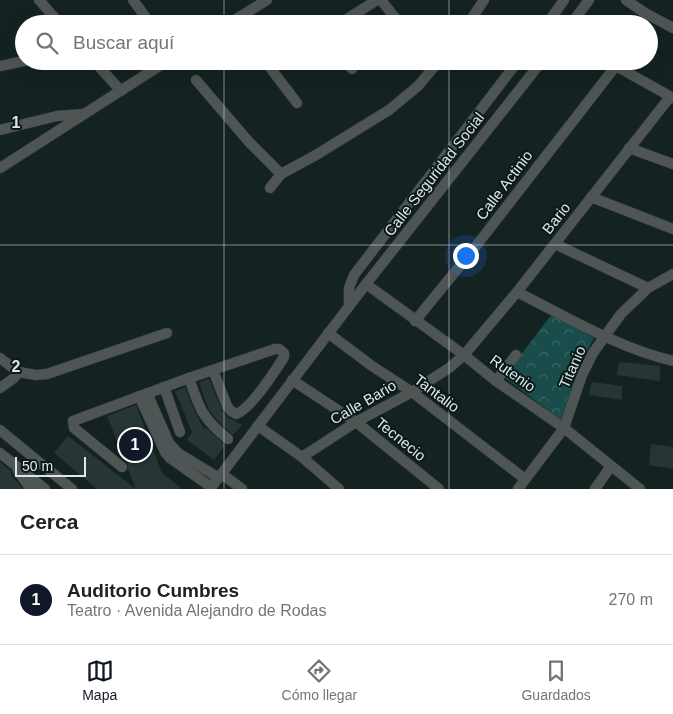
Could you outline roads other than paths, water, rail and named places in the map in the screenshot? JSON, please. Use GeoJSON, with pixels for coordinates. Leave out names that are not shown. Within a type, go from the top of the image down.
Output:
{"type":"FeatureCollection","features":[{"type":"Feature","properties":{"kind":"street"},"geometry":{"type":"LineString","coordinates":[[40,0],[52,15]]}},
{"type":"Feature","properties":{"kind":"street"},"geometry":{"type":"LineString","coordinates":[[133,0],[144,15]]}},
{"type":"Feature","properties":{"kind":"street"},"geometry":{"type":"LineString","coordinates":[[243,15],[267,0]]}},
{"type":"Feature","properties":{"kind":"street"},"geometry":{"type":"LineString","coordinates":[[353,15],[377,0]]}},
{"type":"Feature","properties":{"kind":"street"},"geometry":{"type":"LineString","coordinates":[[381,0],[393,15]]}},
{"type":"Feature","properties":{"kind":"street"},"geometry":{"type":"LineString","coordinates":[[474,15],[484,0]]}},
{"type":"Feature","properties":{"kind":"street"},"geometry":{"type":"LineString","coordinates":[[553,15],[564,0]]}},
{"type":"Feature","properties":{"kind":"street"},"geometry":{"type":"LineString","coordinates":[[578,15],[589,0]]}},
{"type":"Feature","properties":{"kind":"street"},"geometry":{"type":"LineString","coordinates":[[626,0],[649,15]]}},
{"type":"Feature","properties":{"kind":"street"},"geometry":{"type":"LineString","coordinates":[[658,20],[673,28]]}},
{"type":"Feature","properties":{"kind":"street"},"geometry":{"type":"LineString","coordinates":[[0,66],[15,63]]}},
{"type":"Feature","properties":{"kind":"street"},"geometry":{"type":"LineString","coordinates":[[102,70],[121,91]]}},
{"type":"Feature","properties":{"kind":"street"},"geometry":{"type":"LineString","coordinates":[[0,168],[153,70]]}},
{"type":"Feature","properties":{"kind":"street"},"geometry":{"type":"LineString","coordinates":[[275,70],[297,103]]}},
{"type":"Feature","properties":{"kind":"street"},"geometry":{"type":"LineString","coordinates":[[270,188],[281,174],[316,156],[389,110],[418,86],[432,70]]}},
{"type":"Feature","properties":{"kind":"street","name":"Calle Seguridad Social"},"geometry":{"type":"LineString","coordinates":[[349,306],[349,288],[354,274],[511,70]]}},
{"type":"Feature","properties":{"kind":"street","name":"Calle Seguridad Social"},"geometry":{"type":"LineString","coordinates":[[211,488],[328,333],[535,70]]}},
{"type":"Feature","properties":{"kind":"street","name":"Calle Actinio"},"geometry":{"type":"LineString","coordinates":[[415,321],[476,246],[607,70]]}},
{"type":"Feature","properties":{"kind":"street"},"geometry":{"type":"LineString","coordinates":[[622,70],[671,97]]}},
{"type":"Feature","properties":{"kind":"street"},"geometry":{"type":"LineString","coordinates":[[196,80],[249,142],[281,174]]}},
{"type":"Feature","properties":{"kind":"street","name":"Bario"},"geometry":{"type":"LineString","coordinates":[[464,356],[518,292],[671,97]]}},
{"type":"Feature","properties":{"kind":"street"},"geometry":{"type":"LineString","coordinates":[[0,130],[57,116],[84,114]]}},
{"type":"Feature","properties":{"kind":"street"},"geometry":{"type":"LineString","coordinates":[[630,148],[673,164]]}},
{"type":"Feature","properties":{"kind":"street"},"geometry":{"type":"LineString","coordinates":[[591,197],[673,229]]}},
{"type":"Feature","properties":{"kind":"street"},"geometry":{"type":"LineString","coordinates":[[555,244],[648,288]]}},
{"type":"Feature","properties":{"kind":"street","name":"Titanio"},"geometry":{"type":"LineString","coordinates":[[518,489],[564,428],[582,375],[604,336],[621,314],[648,288],[673,274]]}},
{"type":"Feature","properties":{"kind":"street","name":"Rutenio"},"geometry":{"type":"LineString","coordinates":[[366,284],[496,381],[564,428],[640,489]]}},
{"type":"Feature","properties":{"kind":"street"},"geometry":{"type":"LineString","coordinates":[[518,292],[604,336],[636,349],[671,358]]}},
{"type":"Feature","properties":{"kind":"street"},"geometry":{"type":"LineString","coordinates":[[0,358],[18,372],[36,375],[47,374],[167,333]]}},
{"type":"Feature","properties":{"kind":"street","name":"Tantalio"},"geometry":{"type":"LineString","coordinates":[[328,333],[372,366],[412,392],[525,479]]}},
{"type":"Feature","properties":{"kind":"street"},"geometry":{"type":"LineString","coordinates":[[122,467],[74,428],[72,423],[75,419],[189,378],[275,349],[284,353],[284,357],[270,378],[243,410],[236,414],[227,406],[213,370]]}},
{"type":"Feature","properties":{"kind":"street"},"geometry":{"type":"LineString","coordinates":[[496,381],[516,355]]}},
{"type":"Feature","properties":{"kind":"street","name":"Calle Bario"},"geometry":{"type":"LineString","coordinates":[[302,457],[356,422],[412,392],[464,356]]}},
{"type":"Feature","properties":{"kind":"street"},"geometry":{"type":"LineString","coordinates":[[0,388],[14,378],[18,372]]}},
{"type":"Feature","properties":{"kind":"street"},"geometry":{"type":"LineString","coordinates":[[189,378],[202,414],[228,439]]}},
{"type":"Feature","properties":{"kind":"street","name":"Tecnecio"},"geometry":{"type":"LineString","coordinates":[[292,380],[356,422],[440,489]]}},
{"type":"Feature","properties":{"kind":"street"},"geometry":{"type":"LineString","coordinates":[[164,387],[180,432]]}},
{"type":"Feature","properties":{"kind":"street"},"geometry":{"type":"LineString","coordinates":[[143,395],[169,444],[178,453],[242,489]]}},
{"type":"Feature","properties":{"kind":"street"},"geometry":{"type":"LineString","coordinates":[[143,395],[164,452],[211,488]]}},
{"type":"Feature","properties":{"kind":"street"},"geometry":{"type":"LineString","coordinates":[[258,426],[302,457],[334,488]]}},
{"type":"Feature","properties":{"kind":"street"},"geometry":{"type":"LineString","coordinates":[[0,430],[72,489]]}},
{"type":"Feature","properties":{"kind":"street"},"geometry":{"type":"LineString","coordinates":[[0,453],[45,489]]}},
{"type":"Feature","properties":{"kind":"street"},"geometry":{"type":"LineString","coordinates":[[15,466],[31,489]]}},
{"type":"Feature","properties":{"kind":"street"},"geometry":{"type":"LineString","coordinates":[[595,489],[610,466]]}},
{"type":"Feature","properties":{"kind":"place","name":"Auditorio Cumbres"},"geometry":{"type":"Point","coordinates":[135,445]}}]}
